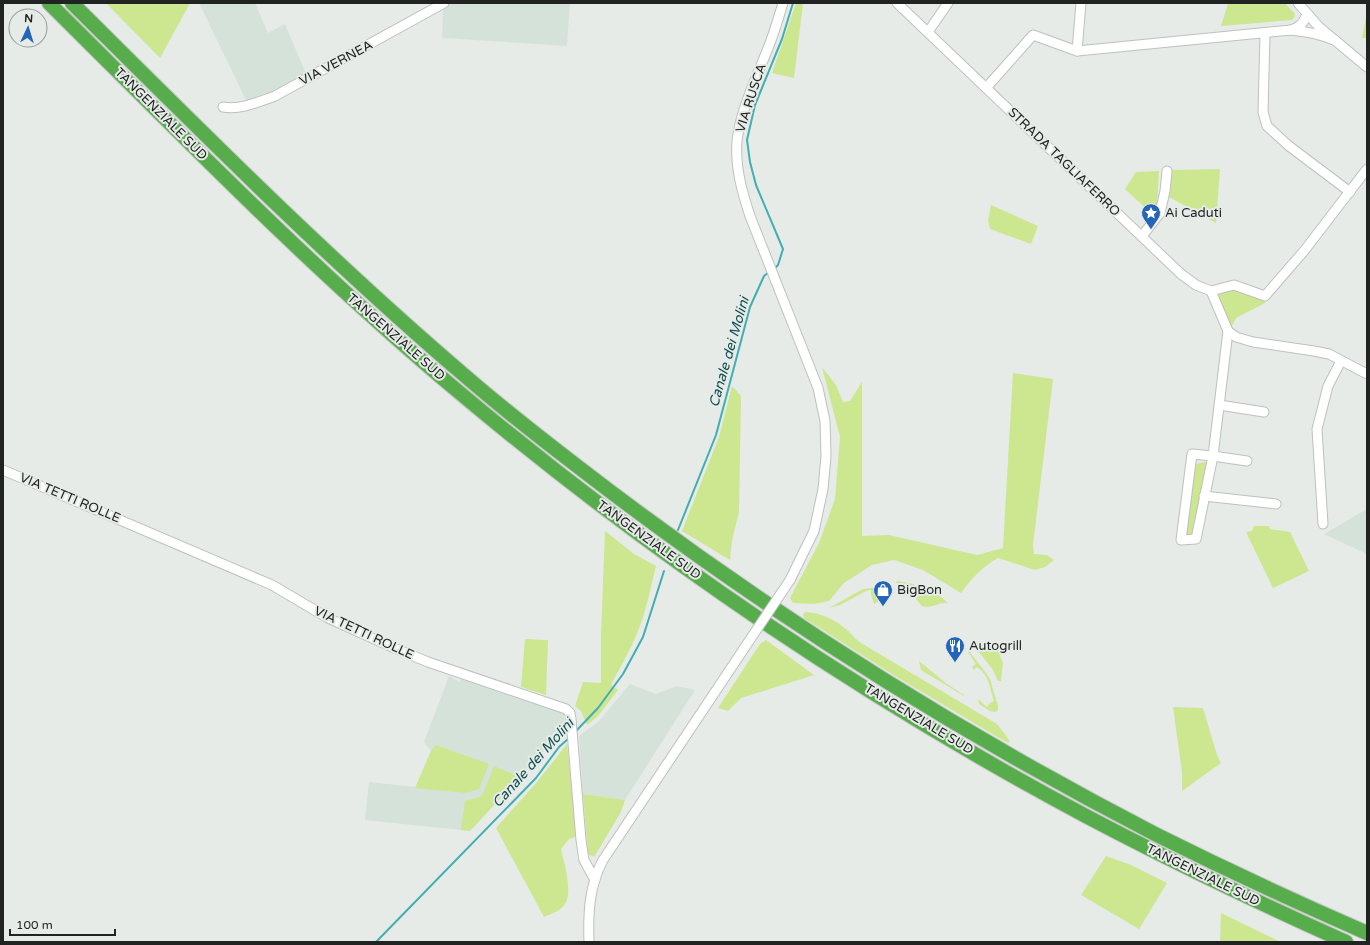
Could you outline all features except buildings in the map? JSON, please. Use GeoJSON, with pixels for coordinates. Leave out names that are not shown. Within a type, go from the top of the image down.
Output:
{"type":"FeatureCollection","features":[{"type":"Feature","properties":{"kind":"highway","name":"TANGENZIALE SUD"},"geometry":{"type":"LineString","coordinates":[[49,3],[299,250],[366,312],[459,392],[606,509],[757,617],[852,679],[945,736],[1080,813],[1151,850],[1346,942]]}},
{"type":"Feature","properties":{"kind":"highway","name":"TANGENZIALE SUD"},"geometry":{"type":"LineString","coordinates":[[72,3],[310,237],[375,298],[466,378],[532,431],[667,534],[834,648],[1012,756],[1165,838],[1278,894],[1367,933]]}},
{"type":"Feature","properties":{"kind":"highway"},"geometry":{"type":"LineString","coordinates":[[1263,904],[1326,942]]}},
{"type":"Feature","properties":{"kind":"street","name":"VIA VERNEA"},"geometry":{"type":"LineString","coordinates":[[222,107],[233,109],[275,96],[444,3]]}},
{"type":"Feature","properties":{"kind":"street","name":"VIA RUSCA"},"geometry":{"type":"LineString","coordinates":[[590,942],[588,924],[590,900],[594,880],[603,860],[790,580],[814,531],[823,489],[826,456],[825,421],[818,388],[750,216],[741,191],[738,168],[737,142],[742,117],[770,43],[783,3]]}},
{"type":"Feature","properties":{"kind":"street","name":"STRADA TAGLIAFERRO"},"geometry":{"type":"LineString","coordinates":[[896,3],[1181,274],[1196,285],[1211,291]]}},
{"type":"Feature","properties":{"kind":"street"},"geometry":{"type":"LineString","coordinates":[[928,32],[948,3]]}},
{"type":"Feature","properties":{"kind":"street"},"geometry":{"type":"LineString","coordinates":[[1077,51],[1081,3]]}},
{"type":"Feature","properties":{"kind":"street"},"geometry":{"type":"LineString","coordinates":[[1298,3],[1317,24],[1367,67]]}},
{"type":"Feature","properties":{"kind":"street"},"geometry":{"type":"LineString","coordinates":[[1291,30],[1299,27],[1304,22],[1307,14]]}},
{"type":"Feature","properties":{"kind":"street"},"geometry":{"type":"LineString","coordinates":[[1301,24],[1317,24]]}},
{"type":"Feature","properties":{"kind":"street"},"geometry":{"type":"LineString","coordinates":[[1309,32],[1314,29],[1317,24]]}},
{"type":"Feature","properties":{"kind":"street"},"geometry":{"type":"LineString","coordinates":[[986,88],[1033,35],[1077,51],[1291,30],[1309,32],[1336,41]]}},
{"type":"Feature","properties":{"kind":"street"},"geometry":{"type":"LineString","coordinates":[[1265,33],[1263,112],[1267,126],[1289,146],[1350,192]]}},
{"type":"Feature","properties":{"kind":"street"},"geometry":{"type":"LineString","coordinates":[[1247,461],[1213,456],[1192,454],[1181,540],[1196,539],[1213,456],[1228,331],[1211,291],[1234,285],[1265,296],[1304,252],[1367,169]]}},
{"type":"Feature","properties":{"kind":"street"},"geometry":{"type":"LineString","coordinates":[[1142,236],[1160,213],[1165,191],[1167,171]]}},
{"type":"Feature","properties":{"kind":"street"},"geometry":{"type":"LineString","coordinates":[[1228,331],[1236,337],[1253,342],[1329,354],[1367,374]]}},
{"type":"Feature","properties":{"kind":"street"},"geometry":{"type":"LineString","coordinates":[[1323,524],[1317,429],[1328,386],[1341,361]]}},
{"type":"Feature","properties":{"kind":"street"},"geometry":{"type":"LineString","coordinates":[[1219,405],[1264,412]]}},
{"type":"Feature","properties":{"kind":"street","name":"VIA TETTI ROLLE"},"geometry":{"type":"LineString","coordinates":[[3,470],[272,585],[328,618],[394,648],[428,662],[566,709],[570,713],[572,725],[581,840],[584,860],[594,880]]}},
{"type":"Feature","properties":{"kind":"street"},"geometry":{"type":"LineString","coordinates":[[1204,496],[1276,504]]}},
{"type":"Feature","properties":{"kind":"shaded area"},"geometry":{"type":"Polygon","coordinates":[[[199,3],[255,3],[268,33],[285,24],[307,76],[271,94],[247,102],[199,3]]]}},
{"type":"Feature","properties":{"kind":"shaded area"},"geometry":{"type":"Polygon","coordinates":[[[452,3],[570,3],[567,46],[442,38],[443,9],[452,3]]]}},
{"type":"Feature","properties":{"kind":"shaded area"},"geometry":{"type":"Polygon","coordinates":[[[1367,509],[1367,554],[1324,534],[1367,509]]]}},
{"type":"Feature","properties":{"kind":"shaded area"},"geometry":{"type":"Polygon","coordinates":[[[449,676],[460,682],[462,677],[565,713],[564,730],[470,831],[365,820],[369,782],[416,787],[431,751],[424,742],[449,676]]]}},
{"type":"Feature","properties":{"kind":"shaded area"},"geometry":{"type":"Polygon","coordinates":[[[630,684],[656,694],[677,686],[695,690],[625,800],[583,794],[579,736],[599,721],[630,684]]]}},
{"type":"Feature","properties":{"kind":"green space"},"geometry":{"type":"Polygon","coordinates":[[[106,3],[188,3],[189,5],[160,58],[106,3]]]}},
{"type":"Feature","properties":{"kind":"green space"},"geometry":{"type":"Polygon","coordinates":[[[796,3],[803,3],[794,78],[772,73],[796,3]]]}},
{"type":"Feature","properties":{"kind":"green space"},"geometry":{"type":"Polygon","coordinates":[[[1228,3],[1285,3],[1295,14],[1292,20],[1221,26],[1228,3]]]}},
{"type":"Feature","properties":{"kind":"green space"},"geometry":{"type":"Polygon","coordinates":[[[1367,12],[1367,38],[1362,38],[1367,12]]]}},
{"type":"Feature","properties":{"kind":"green space"},"geometry":{"type":"Polygon","coordinates":[[[1220,169],[1216,223],[1169,197],[1172,170],[1220,169]]]}},
{"type":"Feature","properties":{"kind":"green space"},"geometry":{"type":"Polygon","coordinates":[[[1159,171],[1157,206],[1151,213],[1125,189],[1136,172],[1159,171]]]}},
{"type":"Feature","properties":{"kind":"green space"},"geometry":{"type":"Polygon","coordinates":[[[991,205],[1038,226],[1031,244],[990,229],[988,220],[991,205]]]}},
{"type":"Feature","properties":{"kind":"green space"},"geometry":{"type":"Polygon","coordinates":[[[1234,287],[1266,300],[1265,303],[1236,318],[1231,328],[1216,292],[1234,287]]]}},
{"type":"Feature","properties":{"kind":"green space"},"geometry":{"type":"Polygon","coordinates":[[[822,367],[836,385],[843,402],[850,401],[862,382],[862,536],[889,535],[977,555],[1003,548],[1013,373],[1053,379],[1033,545],[1034,554],[1047,555],[1054,560],[1045,567],[1035,570],[998,558],[978,573],[961,593],[923,570],[894,560],[872,565],[844,583],[829,601],[814,604],[793,603],[790,598],[819,543],[835,499],[840,437],[822,367]]]}},
{"type":"Feature","properties":{"kind":"green space"},"geometry":{"type":"Polygon","coordinates":[[[732,386],[741,396],[739,512],[732,540],[730,560],[682,531],[719,437],[732,386]]]}},
{"type":"Feature","properties":{"kind":"green space"},"geometry":{"type":"Polygon","coordinates":[[[1209,461],[1194,534],[1183,534],[1192,465],[1209,461]]]}},
{"type":"Feature","properties":{"kind":"green space"},"geometry":{"type":"Polygon","coordinates":[[[1254,526],[1269,526],[1270,529],[1290,532],[1309,571],[1273,588],[1246,532],[1252,531],[1254,526]]]}},
{"type":"Feature","properties":{"kind":"green space"},"geometry":{"type":"Polygon","coordinates":[[[605,531],[634,554],[656,566],[640,626],[611,685],[618,690],[598,716],[587,725],[581,711],[575,706],[583,682],[601,683],[601,634],[605,531]]]}},
{"type":"Feature","properties":{"kind":"green space"},"geometry":{"type":"Polygon","coordinates":[[[897,581],[911,583],[931,591],[943,598],[948,603],[941,603],[928,607],[922,606],[905,586],[896,583],[897,581]]]}},
{"type":"Feature","properties":{"kind":"green space"},"geometry":{"type":"Polygon","coordinates":[[[872,588],[886,597],[874,604],[871,590],[868,590],[840,605],[829,608],[863,589],[872,588]]]}},
{"type":"Feature","properties":{"kind":"green space"},"geometry":{"type":"Polygon","coordinates":[[[806,612],[823,615],[838,623],[861,643],[997,724],[1010,741],[1008,743],[892,674],[804,618],[803,614],[806,612]]]}},
{"type":"Feature","properties":{"kind":"green space"},"geometry":{"type":"Polygon","coordinates":[[[525,639],[548,640],[546,695],[521,687],[525,639]]]}},
{"type":"Feature","properties":{"kind":"green space"},"geometry":{"type":"Polygon","coordinates":[[[766,640],[814,675],[741,698],[728,711],[718,708],[760,644],[766,640]]]}},
{"type":"Feature","properties":{"kind":"green space"},"geometry":{"type":"Polygon","coordinates":[[[975,647],[997,647],[1003,663],[1001,681],[998,681],[993,670],[975,647]]]}},
{"type":"Feature","properties":{"kind":"green space"},"geometry":{"type":"Polygon","coordinates":[[[969,651],[990,679],[998,706],[998,710],[995,712],[990,711],[979,704],[978,699],[987,707],[994,701],[984,673],[976,667],[974,670],[972,667],[976,664],[968,652],[969,651]]]}},
{"type":"Feature","properties":{"kind":"green space"},"geometry":{"type":"Polygon","coordinates":[[[919,661],[947,684],[964,696],[921,670],[919,661]]]}},
{"type":"Feature","properties":{"kind":"green space"},"geometry":{"type":"Polygon","coordinates":[[[1173,707],[1203,708],[1217,755],[1221,763],[1182,791],[1182,772],[1173,707]]]}},
{"type":"Feature","properties":{"kind":"green space"},"geometry":{"type":"Polygon","coordinates":[[[567,744],[577,836],[569,839],[561,849],[568,885],[565,904],[561,909],[544,917],[496,828],[537,782],[567,744]]]}},
{"type":"Feature","properties":{"kind":"green space"},"geometry":{"type":"Polygon","coordinates":[[[436,745],[489,764],[479,789],[466,793],[415,788],[431,751],[436,745]]]}},
{"type":"Feature","properties":{"kind":"green space"},"geometry":{"type":"Polygon","coordinates":[[[494,766],[520,777],[470,831],[461,830],[465,801],[482,796],[494,766]]]}},
{"type":"Feature","properties":{"kind":"green space"},"geometry":{"type":"Polygon","coordinates":[[[583,794],[625,800],[621,812],[594,857],[588,854],[583,794]]]}},
{"type":"Feature","properties":{"kind":"green space"},"geometry":{"type":"Polygon","coordinates":[[[1106,856],[1131,865],[1167,883],[1139,929],[1081,895],[1106,856]]]}},
{"type":"Feature","properties":{"kind":"green space"},"geometry":{"type":"Polygon","coordinates":[[[1221,913],[1281,942],[1220,942],[1221,913]]]}},
{"type":"Feature","properties":{"kind":"waterway","name":"Canale dei Molini"},"geometry":{"type":"LineString","coordinates":[[774,269],[778,265],[783,249],[756,185],[750,162],[747,140],[755,105],[782,39],[793,3]]}},
{"type":"Feature","properties":{"kind":"waterway","name":"Canale dei Molini"},"geometry":{"type":"LineString","coordinates":[[678,530],[716,435],[750,307],[764,276],[769,272]]}},
{"type":"Feature","properties":{"kind":"waterway","name":"Canale dei Molini"},"geometry":{"type":"LineString","coordinates":[[575,732],[598,708],[623,674],[643,637],[664,571]]}},
{"type":"Feature","properties":{"kind":"waterway","name":"Canale dei Molini"},"geometry":{"type":"LineString","coordinates":[[376,942],[536,778],[559,747],[569,738]]}},
{"type":"Feature","properties":{"kind":"place","name":"Ai Caduti"},"geometry":{"type":"Point","coordinates":[1151,230]}},
{"type":"Feature","properties":{"kind":"place","name":"BigBon"},"geometry":{"type":"Point","coordinates":[883,607]}},
{"type":"Feature","properties":{"kind":"place","name":"Autogrill"},"geometry":{"type":"Point","coordinates":[955,663]}}]}
